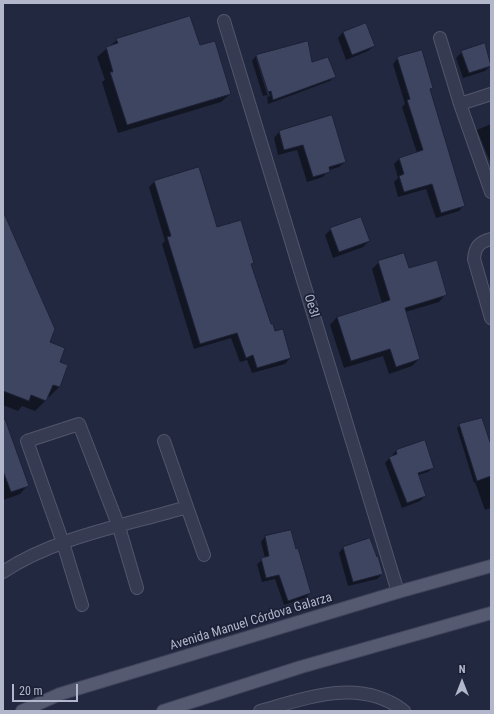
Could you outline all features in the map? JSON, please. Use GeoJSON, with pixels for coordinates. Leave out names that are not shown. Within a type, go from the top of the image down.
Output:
{"type":"FeatureCollection","features":[{"type":"Feature","properties":{"kind":"main road","name":"Avenida Manuel Córdova Galarza"},"geometry":{"type":"LineString","coordinates":[[22,711],[60,694],[398,592],[491,566]]}},
{"type":"Feature","properties":{"kind":"main road"},"geometry":{"type":"LineString","coordinates":[[163,711],[301,667],[491,613]]}},
{"type":"Feature","properties":{"kind":"street","name":"Oe3I"},"geometry":{"type":"LineString","coordinates":[[224,21],[398,592]]}},
{"type":"Feature","properties":{"kind":"street"},"geometry":{"type":"LineString","coordinates":[[440,38],[460,104],[491,192]]}},
{"type":"Feature","properties":{"kind":"street"},"geometry":{"type":"LineString","coordinates":[[460,104],[491,94]]}},
{"type":"Feature","properties":{"kind":"street"},"geometry":{"type":"LineString","coordinates":[[486,240],[475,249],[474,259],[491,318]]}},
{"type":"Feature","properties":{"kind":"street"},"geometry":{"type":"LineString","coordinates":[[82,605],[63,543],[27,441],[79,424],[119,527],[137,588]]}},
{"type":"Feature","properties":{"kind":"street"},"geometry":{"type":"LineString","coordinates":[[164,441],[204,555]]}},
{"type":"Feature","properties":{"kind":"street"},"geometry":{"type":"LineString","coordinates":[[3,572],[23,558],[80,536],[187,508]]}},
{"type":"Feature","properties":{"kind":"street"},"geometry":{"type":"LineString","coordinates":[[260,711],[322,694],[351,691],[376,695],[404,711]]}},
{"type":"Feature","properties":{"kind":"building"},"geometry":{"type":"Polygon","coordinates":[[[190,16],[200,45],[215,41],[231,94],[127,125],[110,72],[113,72],[106,47],[118,43],[116,39],[190,16]]]}},
{"type":"Feature","properties":{"kind":"building"},"geometry":{"type":"Polygon","coordinates":[[[366,23],[375,46],[352,55],[343,32],[366,23]]]}},
{"type":"Feature","properties":{"kind":"building"},"geometry":{"type":"Polygon","coordinates":[[[308,41],[312,62],[328,57],[336,77],[273,100],[271,91],[268,92],[256,55],[308,41]]]}},
{"type":"Feature","properties":{"kind":"building"},"geometry":{"type":"Polygon","coordinates":[[[485,43],[491,66],[469,73],[461,51],[485,43]]]}},
{"type":"Feature","properties":{"kind":"building"},"geometry":{"type":"Polygon","coordinates":[[[422,50],[433,88],[430,89],[465,206],[441,213],[432,184],[404,192],[399,176],[404,174],[399,158],[423,150],[407,100],[410,99],[397,57],[422,50]]]}},
{"type":"Feature","properties":{"kind":"building"},"geometry":{"type":"Polygon","coordinates":[[[332,115],[346,162],[329,167],[330,172],[313,177],[303,145],[284,150],[279,131],[332,115]]]}},
{"type":"Feature","properties":{"kind":"building"},"geometry":{"type":"Polygon","coordinates":[[[199,167],[217,227],[241,220],[254,263],[251,264],[271,324],[273,324],[275,331],[283,329],[291,358],[257,368],[253,355],[246,358],[237,333],[200,344],[167,237],[171,236],[154,181],[199,167]]]}},
{"type":"Feature","properties":{"kind":"building"},"geometry":{"type":"Polygon","coordinates":[[[3,211],[55,329],[50,342],[65,348],[60,362],[68,365],[60,387],[53,385],[46,401],[31,395],[29,401],[3,391],[3,211]]]}},
{"type":"Feature","properties":{"kind":"building"},"geometry":{"type":"Polygon","coordinates":[[[361,217],[370,241],[339,252],[330,228],[361,217]]]}},
{"type":"Feature","properties":{"kind":"building"},"geometry":{"type":"Polygon","coordinates":[[[404,253],[409,268],[437,260],[447,295],[405,308],[420,359],[396,367],[390,349],[351,361],[337,317],[390,300],[378,261],[404,253]]]}},
{"type":"Feature","properties":{"kind":"building"},"geometry":{"type":"Polygon","coordinates":[[[482,418],[491,445],[491,476],[477,481],[459,424],[482,418]]]}},
{"type":"Feature","properties":{"kind":"building"},"geometry":{"type":"Polygon","coordinates":[[[3,419],[5,419],[29,486],[11,492],[3,471],[3,419]]]}},
{"type":"Feature","properties":{"kind":"building"},"geometry":{"type":"Polygon","coordinates":[[[425,440],[434,468],[418,473],[426,496],[407,503],[389,457],[397,454],[396,450],[425,440]]]}},
{"type":"Feature","properties":{"kind":"building"},"geometry":{"type":"Polygon","coordinates":[[[291,530],[296,549],[298,548],[311,593],[288,601],[279,575],[266,578],[261,558],[269,556],[265,536],[291,530]]]}},
{"type":"Feature","properties":{"kind":"building"},"geometry":{"type":"Polygon","coordinates":[[[370,538],[377,557],[378,556],[383,574],[353,582],[343,547],[370,538]]]}}]}
